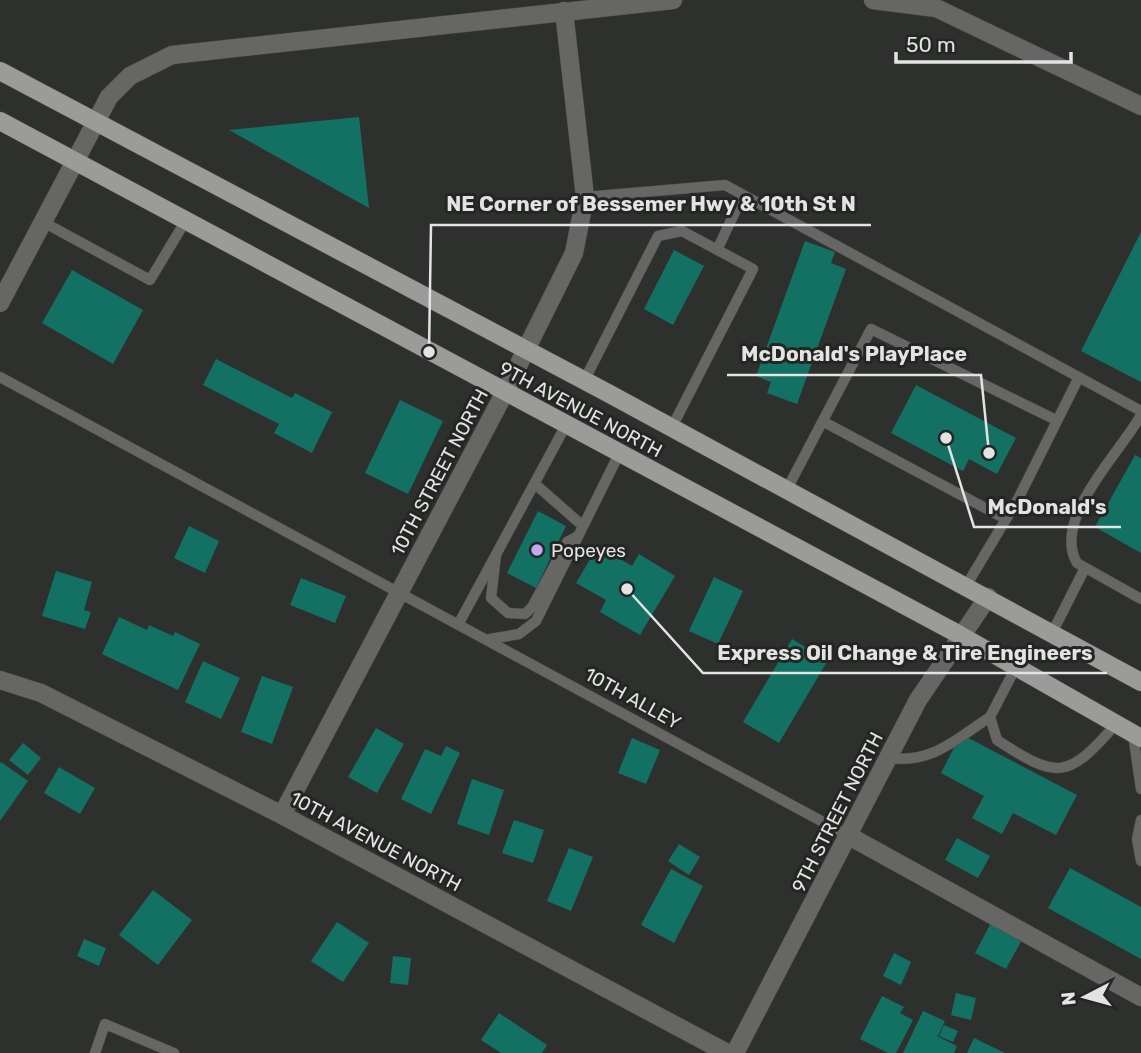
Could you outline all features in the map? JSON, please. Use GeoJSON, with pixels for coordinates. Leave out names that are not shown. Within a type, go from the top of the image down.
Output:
{"type":"FeatureCollection","features":[{"type":"Feature","properties":{"kind":"main road","name":"9TH AVENUE NORTH"},"geometry":{"type":"LineString","coordinates":[[0,71],[526,349],[989,597],[1141,682]]}},
{"type":"Feature","properties":{"kind":"main road","name":"9TH AVENUE NORTH"},"geometry":{"type":"LineString","coordinates":[[0,121],[960,635],[1137,736]]}},
{"type":"Feature","properties":{"kind":"street"},"geometry":{"type":"LineString","coordinates":[[0,303],[109,97],[130,76],[172,55],[673,0]]}},
{"type":"Feature","properties":{"kind":"street"},"geometry":{"type":"LineString","coordinates":[[873,0],[936,8],[1141,106]]}},
{"type":"Feature","properties":{"kind":"street","name":"10TH STREET NORTH"},"geometry":{"type":"LineString","coordinates":[[282,814],[505,393],[574,253],[585,197],[564,11]]}},
{"type":"Feature","properties":{"kind":"street","name":"9TH STREET NORTH"},"geometry":{"type":"LineString","coordinates":[[735,1053],[918,700],[960,635],[989,597]]}},
{"type":"Feature","properties":{"kind":"street","name":"10TH AVENUE NORTH"},"geometry":{"type":"LineString","coordinates":[[0,680],[41,693],[282,814],[727,1053]]}},
{"type":"Feature","properties":{"kind":"street"},"geometry":{"type":"LineString","coordinates":[[849,836],[1141,997]]}},
{"type":"Feature","properties":{"kind":"lane"},"geometry":{"type":"LineString","coordinates":[[585,197],[725,185],[1141,413],[1108,461],[1074,523],[1070,538],[1072,555],[1085,568],[1141,599]]}},
{"type":"Feature","properties":{"kind":"lane"},"geometry":{"type":"LineString","coordinates":[[717,250],[743,195]]}},
{"type":"Feature","properties":{"kind":"lane"},"geometry":{"type":"LineString","coordinates":[[43,222],[150,280],[186,220]]}},
{"type":"Feature","properties":{"kind":"lane"},"geometry":{"type":"LineString","coordinates":[[584,381],[658,236],[682,231],[753,269],[672,428]]}},
{"type":"Feature","properties":{"kind":"lane"},"geometry":{"type":"LineString","coordinates":[[787,489],[871,329],[1056,420]]}},
{"type":"Feature","properties":{"kind":"lane","name":"10TH ALLEY"},"geometry":{"type":"LineString","coordinates":[[0,377],[849,836]]}},
{"type":"Feature","properties":{"kind":"lane"},"geometry":{"type":"LineString","coordinates":[[966,586],[1004,518],[1018,499],[1079,377]]}},
{"type":"Feature","properties":{"kind":"lane"},"geometry":{"type":"LineString","coordinates":[[824,422],[1004,518]]}},
{"type":"Feature","properties":{"kind":"lane"},"geometry":{"type":"LineString","coordinates":[[459,623],[566,425]]}},
{"type":"Feature","properties":{"kind":"lane"},"geometry":{"type":"LineString","coordinates":[[489,639],[519,634],[536,621],[620,454]]}},
{"type":"Feature","properties":{"kind":"lane"},"geometry":{"type":"LineString","coordinates":[[535,484],[583,526]]}},
{"type":"Feature","properties":{"kind":"lane"},"geometry":{"type":"LineString","coordinates":[[496,555],[491,598],[508,613],[525,614],[532,607],[567,542],[578,537]]}},
{"type":"Feature","properties":{"kind":"lane"},"geometry":{"type":"LineString","coordinates":[[1052,633],[1085,568]]}},
{"type":"Feature","properties":{"kind":"lane"},"geometry":{"type":"LineString","coordinates":[[889,758],[904,760],[933,755],[990,717],[1016,667]]}},
{"type":"Feature","properties":{"kind":"lane"},"geometry":{"type":"LineString","coordinates":[[990,717],[997,740],[1033,763],[1061,769],[1085,760],[1116,724]]}},
{"type":"Feature","properties":{"kind":"lane"},"geometry":{"type":"LineString","coordinates":[[1137,736],[1141,789]]}},
{"type":"Feature","properties":{"kind":"lane"},"geometry":{"type":"LineString","coordinates":[[1141,820],[1137,839],[1141,862]]}},
{"type":"Feature","properties":{"kind":"lane"},"geometry":{"type":"LineString","coordinates":[[95,1053],[105,1024],[174,1053]]}},
{"type":"Feature","properties":{"kind":"building"},"geometry":{"type":"Polygon","coordinates":[[[359,117],[369,208],[229,130],[359,117]]]}},
{"type":"Feature","properties":{"kind":"building"},"geometry":{"type":"Polygon","coordinates":[[[1141,232],[1141,382],[1081,351],[1141,232]]]}},
{"type":"Feature","properties":{"kind":"building"},"geometry":{"type":"Polygon","coordinates":[[[805,241],[835,252],[831,263],[846,269],[797,404],[767,393],[771,382],[756,376],[805,241]]]}},
{"type":"Feature","properties":{"kind":"building"},"geometry":{"type":"Polygon","coordinates":[[[674,250],[704,266],[673,325],[644,309],[674,250]]]}},
{"type":"Feature","properties":{"kind":"building"},"geometry":{"type":"Polygon","coordinates":[[[72,270],[143,310],[113,364],[42,323],[72,270]]]}},
{"type":"Feature","properties":{"kind":"building"},"geometry":{"type":"Polygon","coordinates":[[[216,359],[292,398],[295,393],[332,412],[312,453],[274,433],[279,424],[203,385],[216,359]]]}},
{"type":"Feature","properties":{"kind":"building"},"geometry":{"type":"Polygon","coordinates":[[[916,385],[1016,438],[997,474],[969,459],[963,471],[891,433],[916,385]]]}},
{"type":"Feature","properties":{"kind":"building"},"geometry":{"type":"Polygon","coordinates":[[[400,400],[443,421],[408,494],[365,473],[400,400]]]}},
{"type":"Feature","properties":{"kind":"building"},"geometry":{"type":"Polygon","coordinates":[[[1135,455],[1141,458],[1141,553],[1095,527],[1135,455]]]}},
{"type":"Feature","properties":{"kind":"building","name":"Popeyes"},"geometry":{"type":"Polygon","coordinates":[[[538,511],[566,526],[536,588],[507,573],[538,511]]]}},
{"type":"Feature","properties":{"kind":"building"},"geometry":{"type":"Polygon","coordinates":[[[189,526],[219,541],[205,573],[174,558],[189,526]]]}},
{"type":"Feature","properties":{"kind":"building"},"geometry":{"type":"Polygon","coordinates":[[[598,546],[632,566],[639,554],[675,576],[640,635],[600,612],[606,600],[576,583],[598,546]]]}},
{"type":"Feature","properties":{"kind":"building"},"geometry":{"type":"Polygon","coordinates":[[[56,571],[92,582],[84,610],[91,612],[85,629],[42,616],[56,571]]]}},
{"type":"Feature","properties":{"kind":"building"},"geometry":{"type":"Polygon","coordinates":[[[714,577],[743,591],[718,644],[689,631],[714,577]]]}},
{"type":"Feature","properties":{"kind":"building"},"geometry":{"type":"Polygon","coordinates":[[[301,578],[346,596],[335,623],[290,605],[301,578]]]}},
{"type":"Feature","properties":{"kind":"building"},"geometry":{"type":"Polygon","coordinates":[[[119,617],[147,630],[149,625],[173,636],[175,632],[200,644],[178,690],[102,654],[119,617]]]}},
{"type":"Feature","properties":{"kind":"building"},"geometry":{"type":"Polygon","coordinates":[[[792,639],[828,660],[779,743],[743,722],[792,639]]]}},
{"type":"Feature","properties":{"kind":"building"},"geometry":{"type":"Polygon","coordinates":[[[203,661],[240,678],[221,719],[185,702],[203,661]]]}},
{"type":"Feature","properties":{"kind":"building"},"geometry":{"type":"Polygon","coordinates":[[[262,676],[293,687],[272,744],[241,732],[262,676]]]}},
{"type":"Feature","properties":{"kind":"building"},"geometry":{"type":"Polygon","coordinates":[[[376,728],[404,744],[377,793],[348,777],[376,728]]]}},
{"type":"Feature","properties":{"kind":"building"},"geometry":{"type":"Polygon","coordinates":[[[961,734],[1077,795],[1056,835],[1013,813],[1002,834],[972,818],[984,796],[941,773],[961,734]]]}},
{"type":"Feature","properties":{"kind":"building"},"geometry":{"type":"Polygon","coordinates":[[[632,738],[660,750],[646,784],[618,773],[632,738]]]}},
{"type":"Feature","properties":{"kind":"building"},"geometry":{"type":"Polygon","coordinates":[[[23,743],[41,758],[28,775],[9,760],[23,743]]]}},
{"type":"Feature","properties":{"kind":"building"},"geometry":{"type":"Polygon","coordinates":[[[446,746],[460,753],[431,814],[401,799],[425,749],[441,756],[446,746]]]}},
{"type":"Feature","properties":{"kind":"building"},"geometry":{"type":"Polygon","coordinates":[[[0,763],[28,781],[0,821],[0,763]]]}},
{"type":"Feature","properties":{"kind":"building"},"geometry":{"type":"Polygon","coordinates":[[[59,767],[95,788],[80,814],[44,793],[59,767]]]}},
{"type":"Feature","properties":{"kind":"building"},"geometry":{"type":"Polygon","coordinates":[[[472,779],[504,790],[489,835],[457,824],[472,779]]]}},
{"type":"Feature","properties":{"kind":"building"},"geometry":{"type":"Polygon","coordinates":[[[514,820],[544,830],[533,863],[502,853],[514,820]]]}},
{"type":"Feature","properties":{"kind":"building"},"geometry":{"type":"Polygon","coordinates":[[[957,838],[990,856],[978,878],[945,860],[957,838]]]}},
{"type":"Feature","properties":{"kind":"building"},"geometry":{"type":"Polygon","coordinates":[[[679,844],[700,857],[689,875],[668,861],[679,844]]]}},
{"type":"Feature","properties":{"kind":"building"},"geometry":{"type":"Polygon","coordinates":[[[569,848],[593,857],[571,911],[547,901],[569,848]]]}},
{"type":"Feature","properties":{"kind":"building"},"geometry":{"type":"Polygon","coordinates":[[[1070,868],[1141,907],[1141,959],[1048,908],[1070,868]]]}},
{"type":"Feature","properties":{"kind":"building"},"geometry":{"type":"Polygon","coordinates":[[[671,869],[703,886],[674,943],[641,925],[671,869]]]}},
{"type":"Feature","properties":{"kind":"building"},"geometry":{"type":"Polygon","coordinates":[[[153,890],[192,920],[158,965],[119,935],[153,890]]]}},
{"type":"Feature","properties":{"kind":"building"},"geometry":{"type":"Polygon","coordinates":[[[992,921],[1023,938],[1006,969],[975,953],[992,921]]]}},
{"type":"Feature","properties":{"kind":"building"},"geometry":{"type":"Polygon","coordinates":[[[337,922],[369,943],[343,982],[311,961],[337,922]]]}},
{"type":"Feature","properties":{"kind":"building"},"geometry":{"type":"Polygon","coordinates":[[[84,939],[106,948],[99,966],[77,956],[84,939]]]}},
{"type":"Feature","properties":{"kind":"building"},"geometry":{"type":"Polygon","coordinates":[[[894,953],[911,962],[901,985],[883,976],[894,953]]]}},
{"type":"Feature","properties":{"kind":"building"},"geometry":{"type":"Polygon","coordinates":[[[393,956],[411,958],[408,985],[390,983],[393,956]]]}},
{"type":"Feature","properties":{"kind":"building"},"geometry":{"type":"Polygon","coordinates":[[[956,993],[976,998],[971,1020],[951,1015],[956,993]]]}},
{"type":"Feature","properties":{"kind":"building"},"geometry":{"type":"Polygon","coordinates":[[[882,996],[904,1007],[900,1013],[913,1020],[896,1053],[888,1053],[860,1039],[882,996]]]}},
{"type":"Feature","properties":{"kind":"building"},"geometry":{"type":"Polygon","coordinates":[[[923,1011],[945,1021],[938,1036],[933,1034],[957,1046],[954,1053],[903,1053],[923,1011]]]}},
{"type":"Feature","properties":{"kind":"building"},"geometry":{"type":"Polygon","coordinates":[[[499,1013],[547,1045],[542,1053],[501,1053],[481,1040],[499,1013]]]}},
{"type":"Feature","properties":{"kind":"building"},"geometry":{"type":"Polygon","coordinates":[[[944,1025],[958,1031],[953,1042],[939,1036],[944,1025]]]}},
{"type":"Feature","properties":{"kind":"building"},"geometry":{"type":"Polygon","coordinates":[[[974,1038],[1005,1053],[967,1053],[974,1038]]]}},
{"type":"Feature","properties":{"kind":"place","name":"NE Corner of Bessemer Hwy & 10th St N"},"geometry":{"type":"Point","coordinates":[429,352]}},
{"type":"Feature","properties":{"kind":"place","name":"McDonald's"},"geometry":{"type":"Point","coordinates":[946,438]}},
{"type":"Feature","properties":{"kind":"place","name":"McDonald's PlayPlace"},"geometry":{"type":"Point","coordinates":[989,453]}},
{"type":"Feature","properties":{"kind":"place","name":"Popeyes"},"geometry":{"type":"Point","coordinates":[537,550]}},
{"type":"Feature","properties":{"kind":"place","name":"Express Oil Change & Tire Engineers"},"geometry":{"type":"Point","coordinates":[627,589]}}]}
